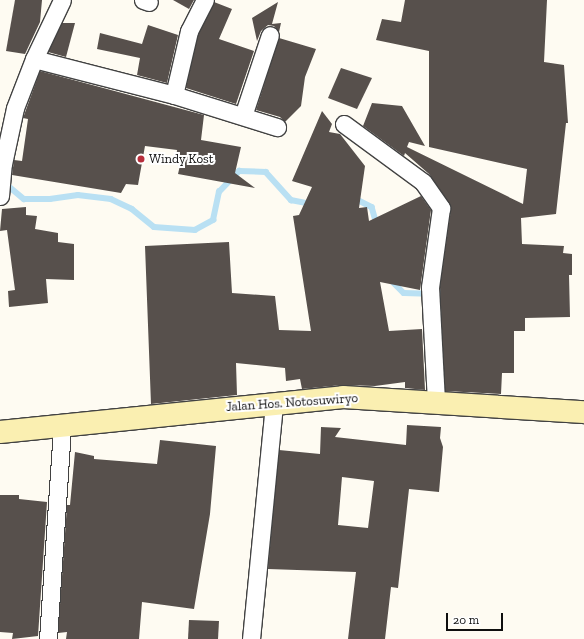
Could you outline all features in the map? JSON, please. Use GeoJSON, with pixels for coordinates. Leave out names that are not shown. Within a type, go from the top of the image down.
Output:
{"type":"FeatureCollection","features":[{"type":"Feature","properties":{"kind":"street"},"geometry":{"type":"LineString","coordinates":[[0,196],[3,164],[15,108],[34,59],[62,0]]}},
{"type":"Feature","properties":{"kind":"street"},"geometry":{"type":"LineString","coordinates":[[174,95],[189,31],[205,0]]}},
{"type":"Feature","properties":{"kind":"street"},"geometry":{"type":"LineString","coordinates":[[243,116],[270,35]]}},
{"type":"Feature","properties":{"kind":"street"},"geometry":{"type":"LineString","coordinates":[[34,59],[174,95],[277,127]]}},
{"type":"Feature","properties":{"kind":"street"},"geometry":{"type":"LineString","coordinates":[[344,124],[423,182],[437,200],[441,208],[441,219],[430,287],[433,309],[436,401]]}},
{"type":"Feature","properties":{"kind":"street","name":"Jalan Hos. Notosuwiryo"},"geometry":{"type":"LineString","coordinates":[[0,432],[62,428],[343,397],[436,401],[584,412]]}},
{"type":"Feature","properties":{"kind":"street"},"geometry":{"type":"LineString","coordinates":[[251,639],[274,404]]}},
{"type":"Feature","properties":{"kind":"street"},"geometry":{"type":"LineString","coordinates":[[48,639],[62,428]]}},
{"type":"Feature","properties":{"kind":"building"},"geometry":{"type":"Polygon","coordinates":[[[15,0],[42,0],[40,22],[25,54],[6,51],[15,0]]]}},
{"type":"Feature","properties":{"kind":"building"},"geometry":{"type":"Polygon","coordinates":[[[173,0],[194,0],[189,9],[173,0]]]}},
{"type":"Feature","properties":{"kind":"building"},"geometry":{"type":"Polygon","coordinates":[[[405,0],[547,0],[544,62],[564,65],[568,123],[566,123],[556,214],[521,218],[522,244],[564,246],[563,253],[572,254],[572,275],[569,275],[570,317],[525,318],[525,331],[514,331],[514,373],[502,373],[501,394],[445,391],[440,287],[451,209],[449,203],[429,174],[405,153],[404,156],[363,126],[372,103],[402,106],[425,146],[409,142],[407,147],[523,204],[527,169],[429,147],[429,51],[376,40],[382,19],[401,22],[405,0]]]}},
{"type":"Feature","properties":{"kind":"building"},"geometry":{"type":"Polygon","coordinates":[[[214,2],[232,9],[219,39],[254,51],[236,104],[186,88],[198,34],[214,2]]]}},
{"type":"Feature","properties":{"kind":"building"},"geometry":{"type":"Polygon","coordinates":[[[278,2],[272,24],[281,23],[279,32],[274,26],[268,25],[261,31],[257,41],[252,18],[278,2]]]}},
{"type":"Feature","properties":{"kind":"building"},"geometry":{"type":"Polygon","coordinates":[[[62,23],[75,23],[66,57],[48,52],[62,23]]]}},
{"type":"Feature","properties":{"kind":"building"},"geometry":{"type":"Polygon","coordinates":[[[148,25],[178,35],[167,83],[137,75],[140,58],[97,49],[100,33],[142,44],[148,25]]]}},
{"type":"Feature","properties":{"kind":"building"},"geometry":{"type":"Polygon","coordinates":[[[279,38],[316,49],[305,77],[301,106],[285,122],[280,117],[256,110],[279,38]]]}},
{"type":"Feature","properties":{"kind":"building"},"geometry":{"type":"Polygon","coordinates":[[[341,68],[372,78],[357,109],[328,98],[341,68]]]}},
{"type":"Feature","properties":{"kind":"building"},"geometry":{"type":"Polygon","coordinates":[[[40,71],[204,115],[201,140],[241,147],[235,173],[255,188],[178,174],[181,161],[176,160],[177,150],[145,146],[138,185],[126,184],[121,193],[12,175],[14,160],[22,161],[28,119],[23,118],[40,71]]]}},
{"type":"Feature","properties":{"kind":"building"},"geometry":{"type":"Polygon","coordinates":[[[322,111],[332,124],[329,132],[340,134],[365,166],[359,208],[367,207],[369,221],[421,196],[431,210],[420,290],[380,282],[389,331],[422,329],[425,390],[405,388],[405,382],[375,386],[342,385],[302,389],[300,379],[286,381],[285,368],[236,363],[237,395],[151,404],[145,246],[229,242],[232,293],[275,296],[279,330],[311,331],[293,216],[299,215],[312,187],[292,181],[322,111]]]}},
{"type":"Feature","properties":{"kind":"building"},"geometry":{"type":"Polygon","coordinates":[[[26,207],[26,215],[37,216],[35,229],[58,233],[58,242],[74,244],[74,280],[46,279],[48,303],[9,307],[8,291],[15,290],[7,230],[0,231],[2,209],[26,207]]]}},
{"type":"Feature","properties":{"kind":"building"},"geometry":{"type":"Polygon","coordinates":[[[407,425],[441,427],[440,438],[443,447],[439,492],[409,489],[398,588],[391,587],[385,639],[348,639],[356,572],[268,569],[279,450],[320,454],[321,427],[341,428],[335,437],[406,445],[407,425]],[[342,477],[338,525],[368,528],[374,481],[342,477]]]}},
{"type":"Feature","properties":{"kind":"building"},"geometry":{"type":"Polygon","coordinates":[[[160,440],[216,446],[210,514],[194,609],[142,602],[139,639],[66,639],[67,632],[58,633],[67,505],[70,505],[75,452],[94,456],[94,459],[157,464],[160,440]]]}},
{"type":"Feature","properties":{"kind":"building"},"geometry":{"type":"Polygon","coordinates":[[[0,495],[19,495],[19,499],[47,502],[38,636],[12,639],[13,633],[0,632],[0,495]]]}},
{"type":"Feature","properties":{"kind":"building"},"geometry":{"type":"Polygon","coordinates":[[[189,620],[219,621],[218,639],[188,639],[189,620]]]}},
{"type":"Feature","properties":{"kind":"waterway"},"geometry":{"type":"LineString","coordinates":[[5,183],[24,199],[50,199],[78,195],[111,199],[132,209],[154,227],[195,230],[213,220],[219,192],[239,171],[266,172],[291,200],[312,204]]}},
{"type":"Feature","properties":{"kind":"waterway"},"geometry":{"type":"LineString","coordinates":[[354,198],[372,207],[377,225]]}},
{"type":"Feature","properties":{"kind":"waterway"},"geometry":{"type":"LineString","coordinates":[[391,280],[404,293],[428,294],[447,290]]}},
{"type":"Feature","properties":{"kind":"place","name":"Windy Kost"},"geometry":{"type":"Point","coordinates":[141,159]}}]}
